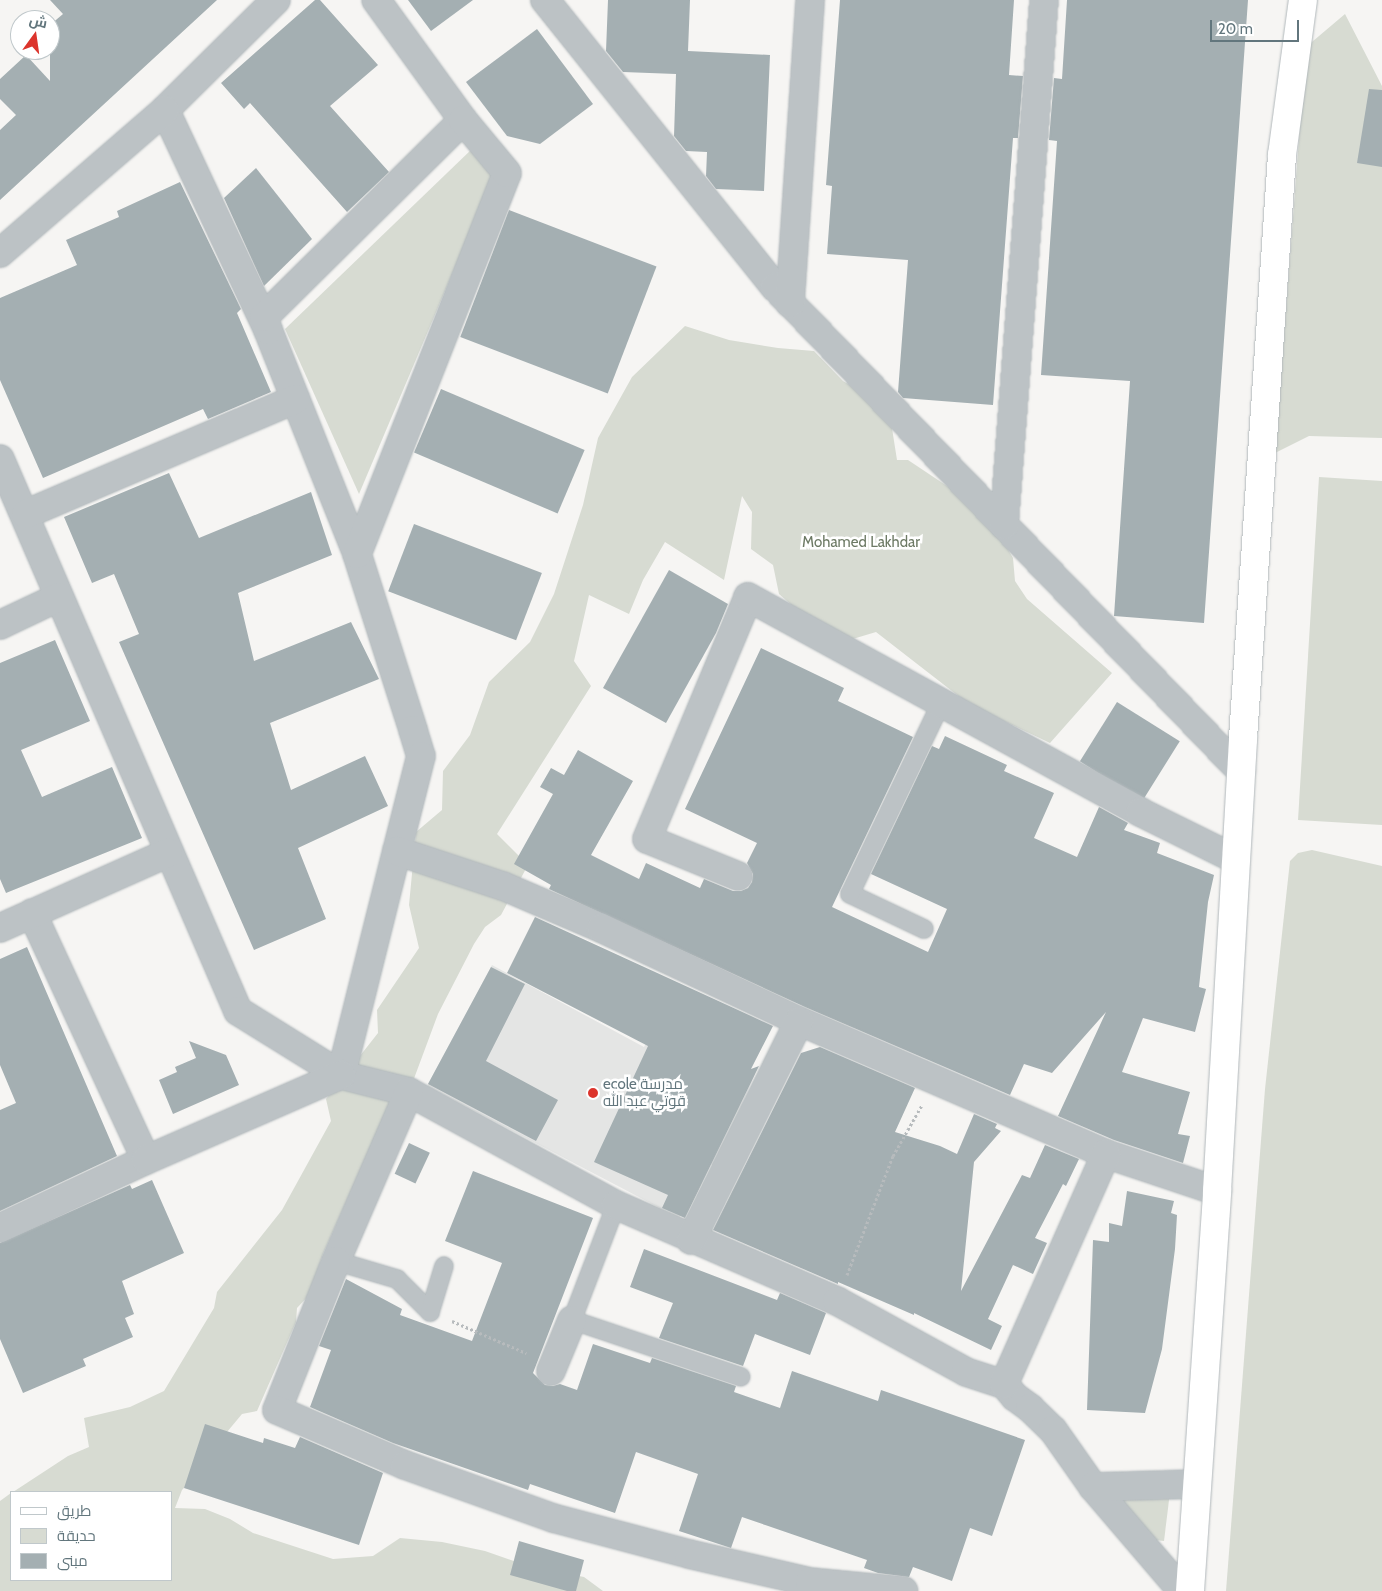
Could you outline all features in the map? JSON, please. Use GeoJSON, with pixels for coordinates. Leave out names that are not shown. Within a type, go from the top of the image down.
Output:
{"type":"FeatureCollection","features":[{"type":"Feature","properties":{"kind":"main road"},"geometry":{"type":"LineString","coordinates":[[1190,1591],[1217,1191],[1240,771],[1282,155],[1303,0]]}},
{"type":"Feature","properties":{"kind":"street"},"geometry":{"type":"LineString","coordinates":[[0,253],[165,110],[276,0]]}},
{"type":"Feature","properties":{"kind":"street"},"geometry":{"type":"LineString","coordinates":[[357,554],[507,173],[463,120],[376,0]]}},
{"type":"Feature","properties":{"kind":"street"},"geometry":{"type":"LineString","coordinates":[[545,0],[790,303],[1240,771]]}},
{"type":"Feature","properties":{"kind":"street"},"geometry":{"type":"LineString","coordinates":[[790,303],[810,0]]}},
{"type":"Feature","properties":{"kind":"street"},"geometry":{"type":"LineString","coordinates":[[1004,525],[1044,0]]}},
{"type":"Feature","properties":{"kind":"street"},"geometry":{"type":"LineString","coordinates":[[165,110],[268,330],[357,554],[421,756],[341,1075]]}},
{"type":"Feature","properties":{"kind":"street"},"geometry":{"type":"LineString","coordinates":[[268,330],[264,317],[463,120]]}},
{"type":"Feature","properties":{"kind":"street"},"geometry":{"type":"LineString","coordinates":[[26,514],[295,399]]}},
{"type":"Feature","properties":{"kind":"street"},"geometry":{"type":"LineString","coordinates":[[0,459],[26,514],[59,597],[168,853],[238,1011],[341,1075],[409,1092],[616,1205],[691,1240],[837,1301],[940,1360],[966,1372],[1004,1384],[1015,1397],[1053,1430],[1093,1487],[1182,1591]]}},
{"type":"Feature","properties":{"kind":"street"},"geometry":{"type":"LineString","coordinates":[[0,625],[59,597]]}},
{"type":"Feature","properties":{"kind":"street"},"geometry":{"type":"LineString","coordinates":[[738,876],[647,839],[748,597],[1140,812],[1235,859]]}},
{"type":"Feature","properties":{"kind":"street"},"geometry":{"type":"LineString","coordinates":[[397,851],[512,890],[601,928],[799,1021],[1106,1154],[1217,1191]]}},
{"type":"Feature","properties":{"kind":"street"},"geometry":{"type":"LineString","coordinates":[[0,928],[168,853]]}},
{"type":"Feature","properties":{"kind":"street"},"geometry":{"type":"LineString","coordinates":[[32,913],[146,1160]]}},
{"type":"Feature","properties":{"kind":"street"},"geometry":{"type":"LineString","coordinates":[[691,1240],[799,1021]]}},
{"type":"Feature","properties":{"kind":"street"},"geometry":{"type":"LineString","coordinates":[[0,1228],[146,1160],[341,1075]]}},
{"type":"Feature","properties":{"kind":"street"},"geometry":{"type":"LineString","coordinates":[[409,1092],[336,1261],[277,1410],[405,1465],[553,1518],[689,1554],[810,1582],[904,1591]]}},
{"type":"Feature","properties":{"kind":"street"},"geometry":{"type":"LineString","coordinates":[[1004,1384],[1106,1154]]}},
{"type":"Feature","properties":{"kind":"street"},"geometry":{"type":"LineString","coordinates":[[553,1368],[572,1320]]}},
{"type":"Feature","properties":{"kind":"street"},"geometry":{"type":"LineString","coordinates":[[1093,1487],[1197,1484]]}},
{"type":"Feature","properties":{"kind":"lane"},"geometry":{"type":"LineString","coordinates":[[924,928],[850,894],[941,703]]}},
{"type":"Feature","properties":{"kind":"lane"},"geometry":{"type":"LineString","coordinates":[[616,1205],[572,1320],[741,1377]]}},
{"type":"Feature","properties":{"kind":"lane"},"geometry":{"type":"LineString","coordinates":[[336,1261],[397,1279],[430,1312],[444,1266]]}},
{"type":"Feature","properties":{"kind":"path"},"geometry":{"type":"LineString","coordinates":[[837,1301],[893,1156],[936,1081]]}},
{"type":"Feature","properties":{"kind":"path"},"geometry":{"type":"LineString","coordinates":[[430,1312],[553,1368]]}},
{"type":"Feature","properties":{"kind":"shaded area","name":"ecole مدرسة قوتي عبد الله"},"geometry":{"type":"Polygon","coordinates":[[[492,965],[644,1047],[657,1023],[755,1074],[716,1166],[706,1163],[679,1218],[427,1086],[492,965]]]}},
{"type":"Feature","properties":{"kind":"green space"},"geometry":{"type":"Polygon","coordinates":[[[1345,14],[1382,86],[1382,438],[1309,436],[1275,453],[1306,47],[1345,14]]]}},
{"type":"Feature","properties":{"kind":"green space"},"geometry":{"type":"Polygon","coordinates":[[[473,148],[498,166],[359,494],[285,329],[473,148]]]}},
{"type":"Feature","properties":{"kind":"green space","name":"Mohamed Lakhdar"},"geometry":{"type":"Polygon","coordinates":[[[685,326],[729,340],[778,348],[814,351],[843,381],[880,403],[891,422],[897,460],[908,460],[977,506],[998,533],[1013,558],[1015,581],[1027,599],[1112,673],[1050,743],[970,705],[876,632],[836,644],[779,594],[773,565],[751,549],[752,512],[742,496],[724,580],[665,542],[643,580],[629,614],[589,595],[574,661],[591,686],[497,834],[528,865],[501,915],[485,927],[474,944],[438,1014],[409,1092],[352,1189],[323,1254],[310,1294],[297,1308],[296,1322],[257,1411],[242,1414],[217,1444],[198,1473],[182,1490],[175,1508],[205,1509],[230,1519],[253,1533],[333,1559],[373,1556],[400,1538],[442,1542],[485,1551],[525,1565],[584,1577],[603,1591],[0,1591],[0,1501],[10,1494],[10,1581],[172,1581],[172,1491],[15,1491],[68,1456],[89,1447],[84,1418],[130,1407],[164,1391],[214,1308],[217,1292],[282,1210],[331,1121],[326,1099],[378,1033],[377,1010],[419,948],[409,905],[416,832],[442,810],[443,771],[470,735],[489,682],[530,642],[554,594],[583,505],[598,438],[632,377],[685,326]]]}},
{"type":"Feature","properties":{"kind":"green space"},"geometry":{"type":"Polygon","coordinates":[[[1319,477],[1382,481],[1382,825],[1298,820],[1319,477]]]}},
{"type":"Feature","properties":{"kind":"green space"},"geometry":{"type":"Polygon","coordinates":[[[1312,850],[1382,866],[1382,1591],[1226,1591],[1265,1089],[1290,861],[1298,853],[1312,850]]]}},
{"type":"Feature","properties":{"kind":"green space"},"geometry":{"type":"Polygon","coordinates":[[[1170,1492],[1164,1541],[1146,1539],[1116,1496],[1170,1492]]]}},
{"type":"Feature","properties":{"kind":"building"},"geometry":{"type":"Polygon","coordinates":[[[50,0],[217,0],[0,200],[0,130],[16,115],[0,99],[0,79],[21,60],[31,60],[50,81],[50,60],[60,60],[60,17],[63,14],[50,0]]]}},
{"type":"Feature","properties":{"kind":"building"},"geometry":{"type":"Polygon","coordinates":[[[315,0],[320,0],[378,65],[330,106],[389,172],[347,212],[250,103],[244,109],[221,83],[315,0]]]}},
{"type":"Feature","properties":{"kind":"building"},"geometry":{"type":"Polygon","coordinates":[[[408,0],[473,0],[431,31],[408,0]]]}},
{"type":"Feature","properties":{"kind":"building"},"geometry":{"type":"Polygon","coordinates":[[[608,0],[690,0],[688,51],[770,55],[764,191],[716,189],[706,176],[707,152],[686,151],[674,136],[676,74],[623,72],[606,51],[608,0]]]}},
{"type":"Feature","properties":{"kind":"building"},"geometry":{"type":"Polygon","coordinates":[[[840,0],[1014,0],[1009,75],[1023,76],[1018,138],[1013,138],[993,405],[903,398],[898,392],[908,260],[827,254],[832,186],[826,185],[840,0]]]}},
{"type":"Feature","properties":{"kind":"building"},"geometry":{"type":"Polygon","coordinates":[[[1067,0],[1248,0],[1204,623],[1114,616],[1130,381],[1041,375],[1057,141],[1049,140],[1054,78],[1062,79],[1067,0]]]}},
{"type":"Feature","properties":{"kind":"building"},"geometry":{"type":"Polygon","coordinates":[[[537,29],[593,104],[540,144],[507,136],[466,82],[537,29]]]}},
{"type":"Feature","properties":{"kind":"building"},"geometry":{"type":"Polygon","coordinates":[[[1369,89],[1382,90],[1382,167],[1357,163],[1369,89]]]}},
{"type":"Feature","properties":{"kind":"building"},"geometry":{"type":"Polygon","coordinates":[[[256,168],[312,239],[264,286],[224,198],[256,168]]]}},
{"type":"Feature","properties":{"kind":"building"},"geometry":{"type":"Polygon","coordinates":[[[180,182],[241,309],[237,313],[271,392],[208,419],[203,409],[43,478],[0,380],[0,298],[77,265],[66,240],[119,217],[117,211],[180,182]]]}},
{"type":"Feature","properties":{"kind":"building"},"geometry":{"type":"Polygon","coordinates":[[[509,210],[657,267],[608,394],[460,337],[509,210]]]}},
{"type":"Feature","properties":{"kind":"building"},"geometry":{"type":"Polygon","coordinates":[[[441,389],[585,450],[558,513],[414,453],[441,389]]]}},
{"type":"Feature","properties":{"kind":"building"},"geometry":{"type":"Polygon","coordinates":[[[169,473],[199,538],[311,492],[332,555],[238,593],[254,661],[351,622],[379,679],[270,723],[291,790],[365,756],[388,806],[298,848],[326,919],[254,950],[119,642],[139,634],[114,574],[92,583],[64,517],[169,473]]]}},
{"type":"Feature","properties":{"kind":"building"},"geometry":{"type":"Polygon","coordinates":[[[414,524],[542,573],[516,640],[388,591],[414,524]]]}},
{"type":"Feature","properties":{"kind":"building"},"geometry":{"type":"Polygon","coordinates":[[[669,570],[728,604],[716,633],[666,723],[603,688],[669,570]]]}},
{"type":"Feature","properties":{"kind":"building"},"geometry":{"type":"Polygon","coordinates":[[[55,640],[90,721],[21,750],[42,797],[112,767],[142,838],[6,893],[0,879],[0,663],[55,640]]]}},
{"type":"Feature","properties":{"kind":"building"},"geometry":{"type":"Polygon","coordinates":[[[761,648],[844,688],[838,701],[913,737],[832,907],[928,952],[947,909],[871,874],[932,746],[939,749],[945,736],[1007,765],[1004,771],[1054,793],[1034,838],[1077,857],[1099,807],[1128,823],[1124,830],[1160,843],[1157,853],[1214,875],[1208,902],[1199,987],[1206,989],[1195,1032],[1143,1018],[1122,1072],[1190,1092],[1178,1134],[1190,1136],[1183,1163],[1114,1140],[1058,1116],[1106,1012],[1052,1073],[1024,1064],[1010,1095],[805,1007],[549,889],[551,885],[514,864],[553,794],[540,787],[551,768],[564,775],[578,750],[633,781],[591,855],[639,879],[646,863],[700,888],[704,879],[733,891],[741,891],[748,888],[752,882],[753,874],[747,863],[757,843],[685,809],[761,648]]]}},
{"type":"Feature","properties":{"kind":"building"},"geometry":{"type":"Polygon","coordinates":[[[1117,702],[1180,741],[1143,801],[1080,761],[1117,702]]]}},
{"type":"Feature","properties":{"kind":"building"},"geometry":{"type":"Polygon","coordinates":[[[535,917],[773,1026],[751,1069],[759,1066],[685,1218],[662,1208],[668,1195],[594,1162],[648,1046],[507,973],[535,917]]]}},
{"type":"Feature","properties":{"kind":"building"},"geometry":{"type":"Polygon","coordinates":[[[27,947],[117,1156],[0,1211],[0,1110],[16,1103],[0,1065],[0,959],[27,947]]]}},
{"type":"Feature","properties":{"kind":"building"},"geometry":{"type":"Polygon","coordinates":[[[491,967],[525,984],[486,1061],[558,1100],[536,1141],[428,1084],[491,967]]]}},
{"type":"Feature","properties":{"kind":"building"},"geometry":{"type":"Polygon","coordinates":[[[189,1041],[226,1055],[239,1085],[173,1114],[159,1080],[177,1072],[175,1067],[196,1058],[189,1041]]]}},
{"type":"Feature","properties":{"kind":"building"},"geometry":{"type":"Polygon","coordinates":[[[820,1047],[915,1088],[895,1132],[940,1146],[957,1154],[974,1114],[997,1124],[995,1128],[1001,1131],[974,1162],[961,1291],[1022,1175],[1030,1178],[1045,1145],[1079,1159],[1066,1186],[1063,1184],[1035,1238],[1047,1243],[1033,1274],[1013,1265],[988,1319],[1002,1326],[991,1350],[914,1313],[914,1315],[838,1282],[838,1284],[713,1230],[801,1053],[820,1047]]]}},
{"type":"Feature","properties":{"kind":"building"},"geometry":{"type":"Polygon","coordinates":[[[409,1143],[430,1153],[415,1184],[395,1174],[409,1143]]]}},
{"type":"Feature","properties":{"kind":"building"},"geometry":{"type":"Polygon","coordinates":[[[473,1171],[593,1218],[533,1373],[545,1385],[553,1386],[560,1384],[577,1390],[593,1344],[650,1363],[652,1358],[736,1386],[734,1392],[780,1408],[792,1371],[878,1401],[881,1390],[1025,1440],[992,1536],[970,1528],[952,1581],[913,1567],[909,1577],[878,1573],[864,1568],[867,1560],[742,1517],[731,1548],[679,1531],[698,1474],[636,1452],[615,1513],[530,1484],[528,1490],[393,1443],[310,1407],[331,1350],[319,1346],[346,1279],[402,1309],[400,1315],[472,1341],[502,1263],[445,1241],[473,1171]]]}},
{"type":"Feature","properties":{"kind":"building"},"geometry":{"type":"Polygon","coordinates":[[[152,1180],[184,1253],[122,1281],[134,1314],[125,1318],[133,1337],[83,1359],[86,1366],[23,1393],[0,1339],[0,1243],[130,1185],[132,1189],[152,1180]]]}},
{"type":"Feature","properties":{"kind":"building"},"geometry":{"type":"Polygon","coordinates":[[[1127,1191],[1174,1201],[1171,1213],[1177,1215],[1175,1249],[1162,1349],[1145,1413],[1087,1410],[1093,1240],[1109,1242],[1109,1223],[1122,1226],[1127,1191]]]}},
{"type":"Feature","properties":{"kind":"building"},"geometry":{"type":"Polygon","coordinates":[[[644,1249],[777,1300],[780,1293],[826,1313],[810,1355],[755,1334],[743,1366],[659,1338],[673,1303],[630,1287],[644,1249]]]}},
{"type":"Feature","properties":{"kind":"building"},"geometry":{"type":"Polygon","coordinates":[[[205,1424],[263,1443],[264,1438],[295,1448],[300,1437],[383,1473],[359,1545],[184,1488],[205,1424]]]}},
{"type":"Feature","properties":{"kind":"building"},"geometry":{"type":"Polygon","coordinates":[[[519,1541],[584,1560],[576,1591],[567,1591],[510,1575],[519,1541]]]}},
{"type":"Feature","properties":{"kind":"place","name":"ecole مدرسة قوتي عبد الله"},"geometry":{"type":"Point","coordinates":[593,1093]}}]}
